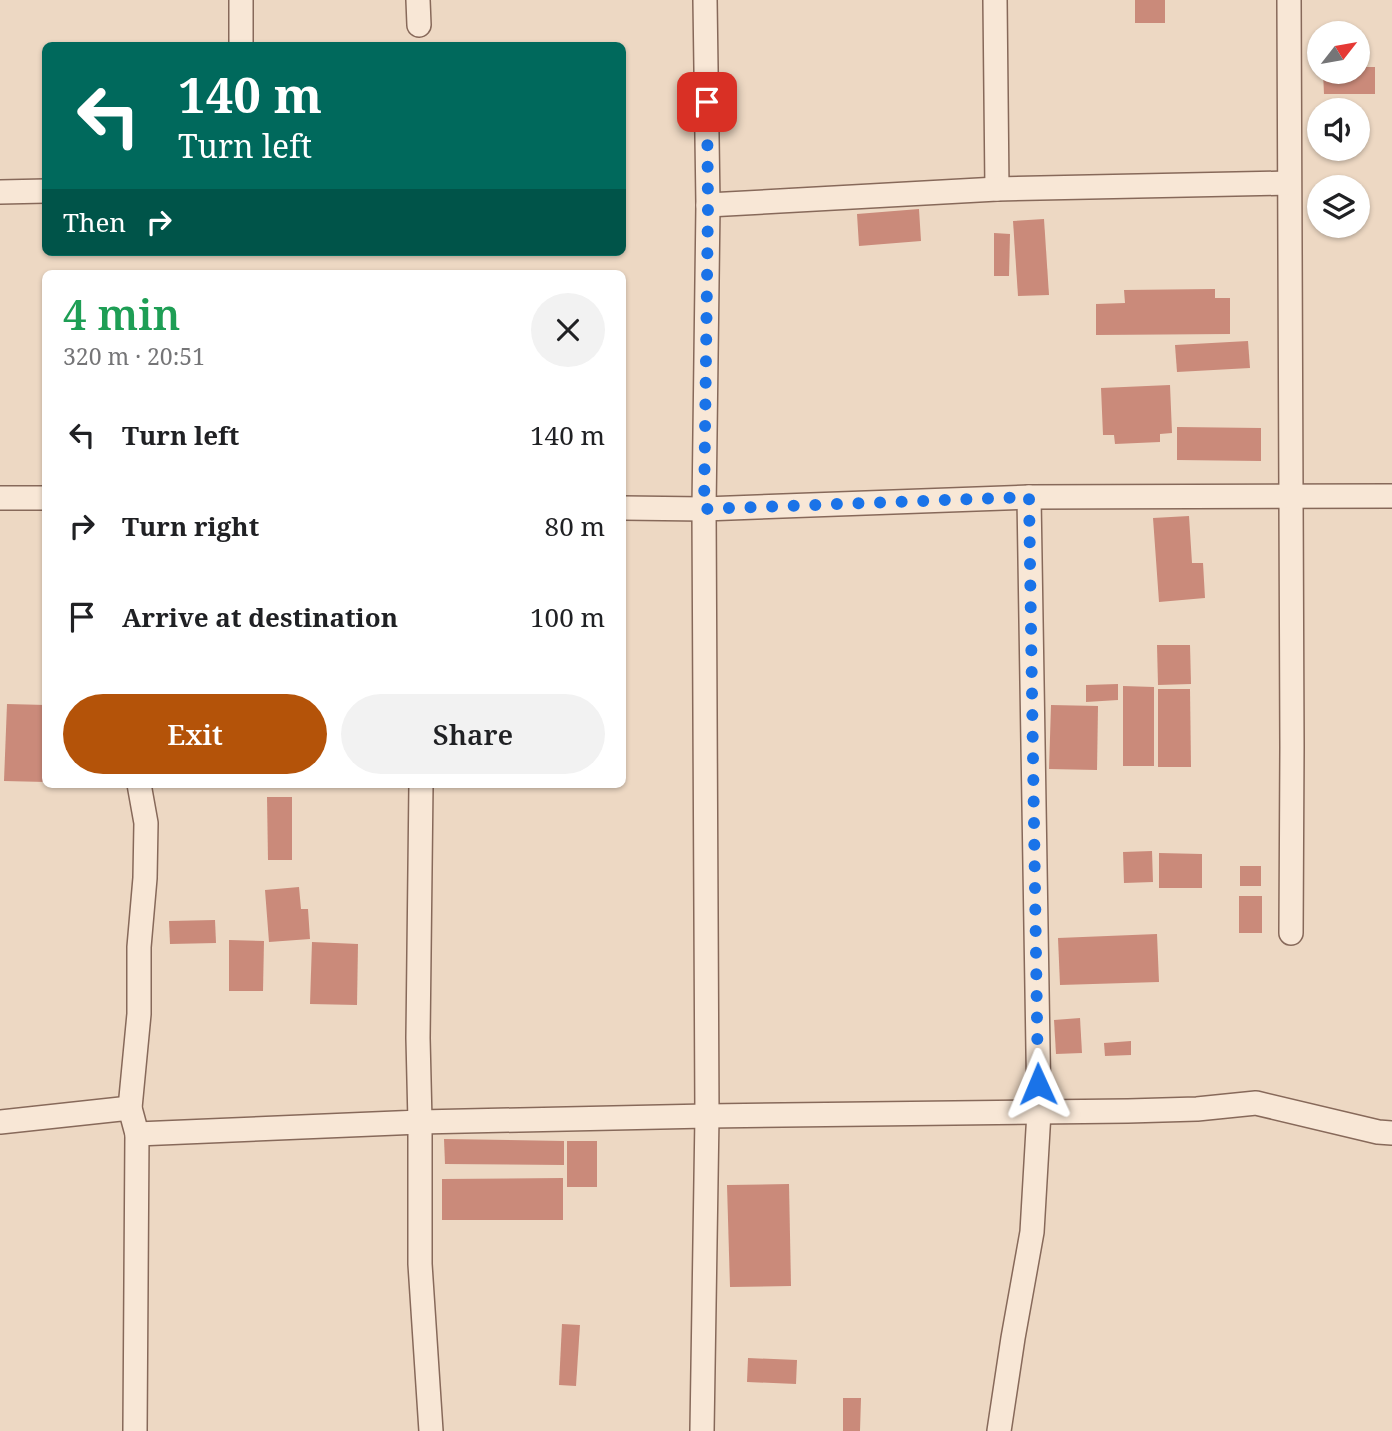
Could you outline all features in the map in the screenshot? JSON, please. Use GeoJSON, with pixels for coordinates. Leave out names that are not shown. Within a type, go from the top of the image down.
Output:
{"type":"FeatureCollection","features":[{"type":"Feature","properties":{"kind":"street"},"geometry":{"type":"LineString","coordinates":[[241,0],[241,42]]}},
{"type":"Feature","properties":{"kind":"street"},"geometry":{"type":"LineString","coordinates":[[418,0],[419,25]]}},
{"type":"Feature","properties":{"kind":"street"},"geometry":{"type":"LineString","coordinates":[[702,1431],[707,1116],[704,509],[708,205],[705,0]]}},
{"type":"Feature","properties":{"kind":"street"},"geometry":{"type":"LineString","coordinates":[[995,0],[997,189]]}},
{"type":"Feature","properties":{"kind":"street"},"geometry":{"type":"LineString","coordinates":[[1289,0],[1291,933]]}},
{"type":"Feature","properties":{"kind":"street"},"geometry":{"type":"LineString","coordinates":[[708,205],[997,189],[1289,183]]}},
{"type":"Feature","properties":{"kind":"street"},"geometry":{"type":"LineString","coordinates":[[0,192],[42,191]]}},
{"type":"Feature","properties":{"kind":"street"},"geometry":{"type":"LineString","coordinates":[[626,508],[704,509],[1029,497],[1392,496]]}},
{"type":"Feature","properties":{"kind":"street"},"geometry":{"type":"LineString","coordinates":[[999,1431],[1032,1232],[1039,1112],[1029,497]]}},
{"type":"Feature","properties":{"kind":"street"},"geometry":{"type":"LineString","coordinates":[[0,498],[42,498]]}},
{"type":"Feature","properties":{"kind":"street"},"geometry":{"type":"LineString","coordinates":[[135,1431],[137,1133],[130,1108],[145,878],[146,823],[140,788]]}},
{"type":"Feature","properties":{"kind":"street"},"geometry":{"type":"LineString","coordinates":[[421,788],[418,1025],[420,1264],[431,1431]]}},
{"type":"Feature","properties":{"kind":"street"},"geometry":{"type":"LineString","coordinates":[[137,1133],[420,1122],[1197,1109],[1256,1103],[1392,1133]]}},
{"type":"Feature","properties":{"kind":"street"},"geometry":{"type":"LineString","coordinates":[[0,1122],[130,1108]]}},
{"type":"Feature","properties":{"kind":"building"},"geometry":{"type":"Polygon","coordinates":[[[1135,0],[1165,0],[1165,23],[1135,23],[1135,0]]]}},
{"type":"Feature","properties":{"kind":"building"},"geometry":{"type":"Polygon","coordinates":[[[1370,67],[1375,67],[1375,94],[1324,94],[1324,84],[1370,84],[1370,67]]]}},
{"type":"Feature","properties":{"kind":"building"},"geometry":{"type":"Polygon","coordinates":[[[919,209],[921,241],[859,246],[857,214],[919,209]]]}},
{"type":"Feature","properties":{"kind":"building"},"geometry":{"type":"Polygon","coordinates":[[[1044,219],[1049,295],[1018,296],[1013,221],[1044,219]]]}},
{"type":"Feature","properties":{"kind":"building"},"geometry":{"type":"Polygon","coordinates":[[[994,233],[1010,234],[1009,276],[994,276],[994,233]]]}},
{"type":"Feature","properties":{"kind":"building"},"geometry":{"type":"Polygon","coordinates":[[[1215,289],[1215,298],[1230,298],[1230,334],[1096,335],[1096,304],[1125,303],[1124,290],[1215,289]]]}},
{"type":"Feature","properties":{"kind":"building"},"geometry":{"type":"Polygon","coordinates":[[[1248,341],[1250,368],[1177,372],[1175,345],[1248,341]]]}},
{"type":"Feature","properties":{"kind":"building"},"geometry":{"type":"Polygon","coordinates":[[[1170,385],[1172,433],[1160,434],[1160,442],[1115,444],[1114,435],[1103,435],[1101,388],[1170,385]]]}},
{"type":"Feature","properties":{"kind":"building"},"geometry":{"type":"Polygon","coordinates":[[[1177,427],[1261,428],[1261,461],[1177,460],[1177,427]]]}},
{"type":"Feature","properties":{"kind":"building"},"geometry":{"type":"Polygon","coordinates":[[[1189,516],[1192,563],[1203,563],[1205,598],[1159,602],[1153,518],[1189,516]]]}},
{"type":"Feature","properties":{"kind":"building"},"geometry":{"type":"Polygon","coordinates":[[[1157,645],[1190,645],[1191,684],[1158,685],[1157,645]]]}},
{"type":"Feature","properties":{"kind":"building"},"geometry":{"type":"Polygon","coordinates":[[[1118,684],[1118,700],[1086,702],[1086,685],[1118,684]]]}},
{"type":"Feature","properties":{"kind":"building"},"geometry":{"type":"Polygon","coordinates":[[[1123,686],[1154,687],[1154,766],[1123,766],[1123,686]]]}},
{"type":"Feature","properties":{"kind":"building"},"geometry":{"type":"Polygon","coordinates":[[[1158,689],[1190,689],[1191,767],[1158,767],[1158,689]]]}},
{"type":"Feature","properties":{"kind":"building"},"geometry":{"type":"Polygon","coordinates":[[[7,704],[42,705],[42,782],[4,781],[7,704]]]}},
{"type":"Feature","properties":{"kind":"building"},"geometry":{"type":"Polygon","coordinates":[[[1051,705],[1098,706],[1097,770],[1049,769],[1051,705]]]}},
{"type":"Feature","properties":{"kind":"building"},"geometry":{"type":"Polygon","coordinates":[[[267,797],[292,797],[292,860],[268,860],[267,797]]]}},
{"type":"Feature","properties":{"kind":"building"},"geometry":{"type":"Polygon","coordinates":[[[1152,851],[1153,882],[1124,883],[1123,852],[1152,851]]]}},
{"type":"Feature","properties":{"kind":"building"},"geometry":{"type":"Polygon","coordinates":[[[1159,853],[1202,854],[1202,888],[1159,888],[1159,853]]]}},
{"type":"Feature","properties":{"kind":"building"},"geometry":{"type":"Polygon","coordinates":[[[1240,866],[1261,866],[1261,886],[1240,886],[1240,866]]]}},
{"type":"Feature","properties":{"kind":"building"},"geometry":{"type":"Polygon","coordinates":[[[299,887],[301,909],[308,909],[310,939],[269,942],[265,890],[299,887]]]}},
{"type":"Feature","properties":{"kind":"building"},"geometry":{"type":"Polygon","coordinates":[[[1239,896],[1262,896],[1262,933],[1239,933],[1239,896]]]}},
{"type":"Feature","properties":{"kind":"building"},"geometry":{"type":"Polygon","coordinates":[[[215,920],[216,943],[170,944],[169,921],[215,920]]]}},
{"type":"Feature","properties":{"kind":"building"},"geometry":{"type":"Polygon","coordinates":[[[1157,934],[1159,982],[1060,985],[1058,938],[1157,934]]]}},
{"type":"Feature","properties":{"kind":"building"},"geometry":{"type":"Polygon","coordinates":[[[229,940],[264,941],[263,991],[229,991],[229,940]]]}},
{"type":"Feature","properties":{"kind":"building"},"geometry":{"type":"Polygon","coordinates":[[[312,942],[358,944],[357,1005],[310,1004],[312,942]]]}},
{"type":"Feature","properties":{"kind":"building"},"geometry":{"type":"Polygon","coordinates":[[[1080,1018],[1082,1053],[1056,1054],[1054,1020],[1080,1018]]]}},
{"type":"Feature","properties":{"kind":"building"},"geometry":{"type":"Polygon","coordinates":[[[1131,1041],[1131,1055],[1105,1056],[1104,1043],[1131,1041]]]}},
{"type":"Feature","properties":{"kind":"building"},"geometry":{"type":"Polygon","coordinates":[[[444,1139],[564,1141],[564,1165],[445,1164],[444,1139]]]}},
{"type":"Feature","properties":{"kind":"building"},"geometry":{"type":"Polygon","coordinates":[[[567,1141],[597,1141],[597,1187],[567,1187],[567,1141]]]}},
{"type":"Feature","properties":{"kind":"building"},"geometry":{"type":"Polygon","coordinates":[[[563,1178],[563,1220],[442,1220],[442,1179],[563,1178]]]}},
{"type":"Feature","properties":{"kind":"building"},"geometry":{"type":"Polygon","coordinates":[[[789,1184],[791,1286],[730,1287],[727,1185],[789,1184]]]}},
{"type":"Feature","properties":{"kind":"building"},"geometry":{"type":"Polygon","coordinates":[[[562,1324],[580,1325],[576,1386],[559,1385],[562,1324]]]}},
{"type":"Feature","properties":{"kind":"building"},"geometry":{"type":"Polygon","coordinates":[[[748,1358],[797,1360],[796,1384],[747,1382],[748,1358]]]}},
{"type":"Feature","properties":{"kind":"building"},"geometry":{"type":"Polygon","coordinates":[[[843,1398],[861,1398],[860,1431],[843,1431],[843,1398]]]}},
{"type":"Feature","properties":{"kind":"route"},"geometry":{"type":"LineString","coordinates":[[707,102],[704,509],[1029,497],[1038,1084]]}}]}
